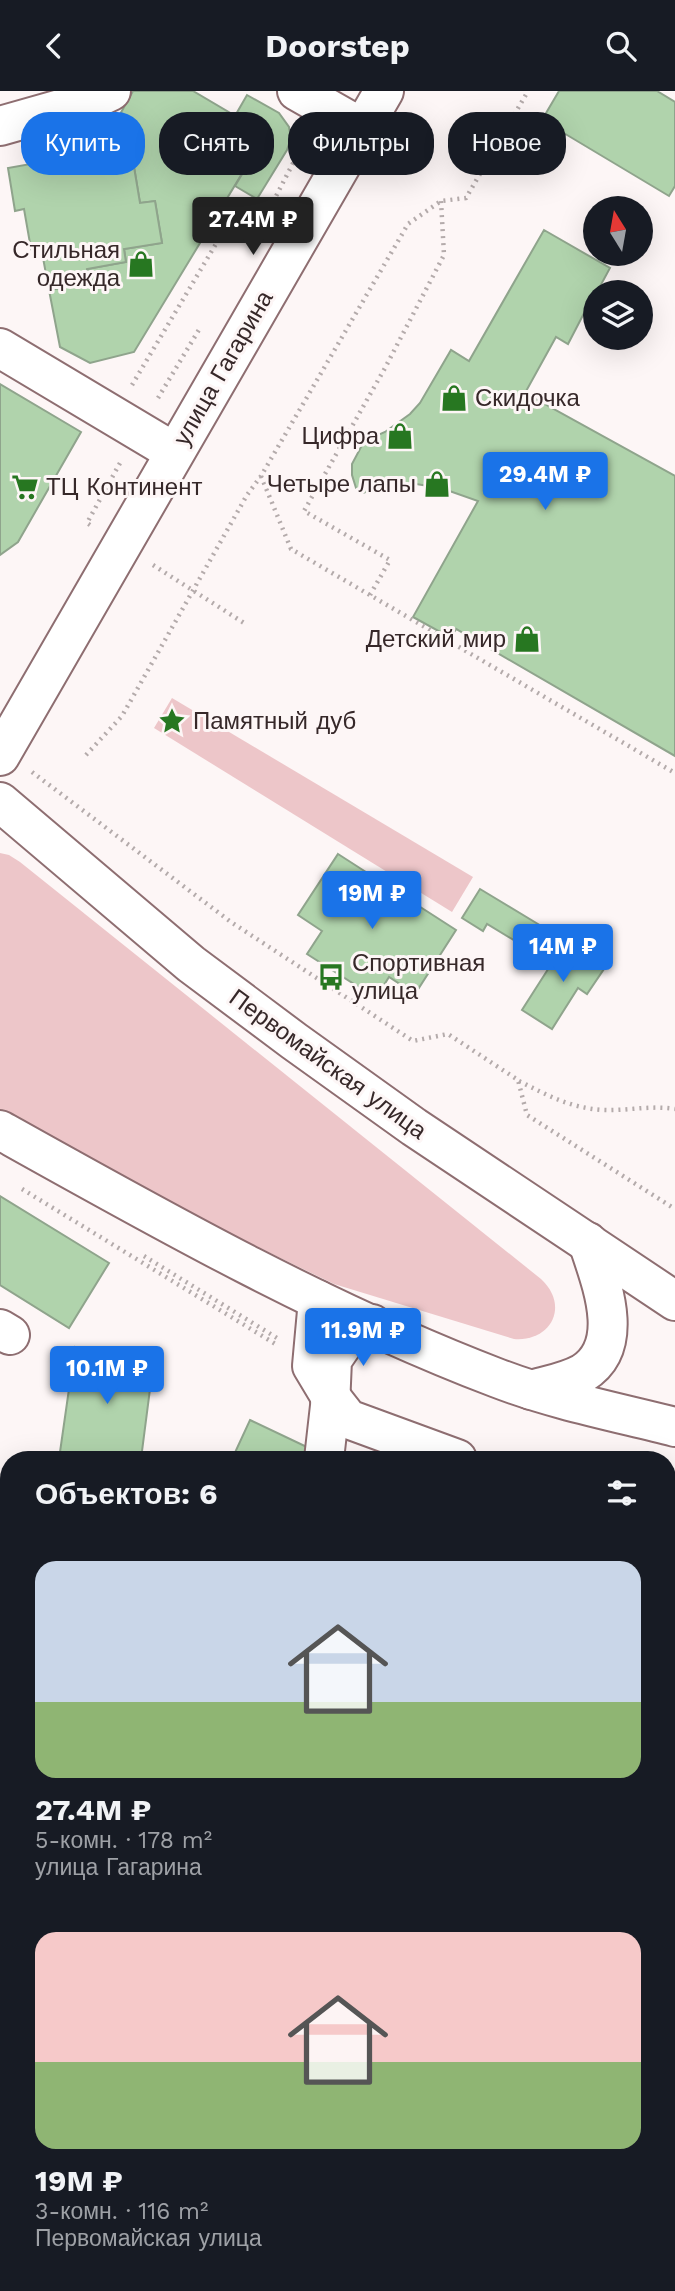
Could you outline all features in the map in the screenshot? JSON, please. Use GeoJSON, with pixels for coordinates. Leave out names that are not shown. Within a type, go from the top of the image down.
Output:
{"type":"FeatureCollection","features":[{"type":"Feature","properties":{"kind":"main road"},"geometry":{"type":"LineString","coordinates":[[0,126],[92,100],[111,91]]}},
{"type":"Feature","properties":{"kind":"main road","name":"улица Гагарина"},"geometry":{"type":"LineString","coordinates":[[372,112],[384,91]]}},
{"type":"Feature","properties":{"kind":"main road"},"geometry":{"type":"LineString","coordinates":[[310,99],[333,112]]}},
{"type":"Feature","properties":{"kind":"main road","name":"улица Гагарина"},"geometry":{"type":"LineString","coordinates":[[0,755],[335,175]]}},
{"type":"Feature","properties":{"kind":"main road"},"geometry":{"type":"LineString","coordinates":[[3,342],[138,432],[174,452]]}},
{"type":"Feature","properties":{"kind":"main road","name":"Первомайская улица"},"geometry":{"type":"LineString","coordinates":[[0,802],[191,964],[284,1033],[414,1127],[675,1301]]}},
{"type":"Feature","properties":{"kind":"main road"},"geometry":{"type":"LineString","coordinates":[[0,1130],[318,1300],[372,1324],[496,1378],[531,1390],[675,1427]]}},
{"type":"Feature","properties":{"kind":"main road"},"geometry":{"type":"LineString","coordinates":[[531,1390],[585,1372],[599,1358],[607,1327],[605,1297],[588,1242]]}},
{"type":"Feature","properties":{"kind":"main road"},"geometry":{"type":"LineString","coordinates":[[318,1300],[312,1366],[330,1396],[348,1419],[435,1451]]}},
{"type":"Feature","properties":{"kind":"main road"},"geometry":{"type":"LineString","coordinates":[[325,1451],[332,1360],[347,1338],[372,1324]]}},
{"type":"Feature","properties":{"kind":"path"},"geometry":{"type":"LineString","coordinates":[[86,755],[122,716],[247,495],[261,476],[408,225],[441,201],[466,198],[528,91]]}},
{"type":"Feature","properties":{"kind":"path"},"geometry":{"type":"LineString","coordinates":[[269,208],[310,99]]}},
{"type":"Feature","properties":{"kind":"path"},"geometry":{"type":"LineString","coordinates":[[370,595],[390,560],[304,512],[385,368],[444,255],[441,201]]}},
{"type":"Feature","properties":{"kind":"path"},"geometry":{"type":"LineString","coordinates":[[153,351],[235,212],[246,209],[263,220],[256,231]]}},
{"type":"Feature","properties":{"kind":"path"},"geometry":{"type":"LineString","coordinates":[[201,326],[87,523],[244,623]]}},
{"type":"Feature","properties":{"kind":"path"},"geometry":{"type":"LineString","coordinates":[[261,476],[291,549],[675,773]]}},
{"type":"Feature","properties":{"kind":"path"},"geometry":{"type":"LineString","coordinates":[[52,786],[231,922],[413,1041],[448,1034],[519,1080],[564,1103],[602,1110],[656,1106],[675,1109]]}},
{"type":"Feature","properties":{"kind":"path"},"geometry":{"type":"LineString","coordinates":[[519,1080],[527,1115],[675,1209]]}},
{"type":"Feature","properties":{"kind":"path"},"geometry":{"type":"LineString","coordinates":[[23,1182],[280,1340]]}},
{"type":"Feature","properties":{"kind":"path"},"geometry":{"type":"LineString","coordinates":[[12,1183],[285,1349]]}},
{"type":"Feature","properties":{"kind":"shaded area"},"geometry":{"type":"Polygon","coordinates":[[[172,698],[473,877],[452,912],[154,728],[172,698]]]}},
{"type":"Feature","properties":{"kind":"shaded area"},"geometry":{"type":"Polygon","coordinates":[[[0,853],[20,862],[541,1279],[550,1289],[554,1300],[555,1311],[546,1328],[538,1335],[514,1339],[334,1284],[82,1162],[0,1113],[0,853]]]}},
{"type":"Feature","properties":{"kind":"building"},"geometry":{"type":"Polygon","coordinates":[[[133,91],[193,91],[229,112],[159,112],[159,175],[241,175],[134,352],[90,363],[60,347],[49,290],[89,283],[87,269],[126,262],[124,249],[162,243],[155,201],[140,203],[135,175],[145,175],[145,112],[121,112],[133,91]]]}},
{"type":"Feature","properties":{"kind":"building"},"geometry":{"type":"Polygon","coordinates":[[[559,91],[657,91],[675,102],[675,186],[669,196],[566,134],[566,112],[547,112],[559,91]]]}},
{"type":"Feature","properties":{"kind":"building"},"geometry":{"type":"Polygon","coordinates":[[[247,95],[279,113],[288,126],[288,147],[274,171],[274,112],[237,112],[247,95]]]}},
{"type":"Feature","properties":{"kind":"building"},"geometry":{"type":"Polygon","coordinates":[[[21,166],[21,175],[135,175],[140,203],[155,201],[162,243],[124,249],[126,262],[87,269],[89,283],[49,290],[41,247],[31,249],[24,209],[15,211],[8,168],[21,166]]]}},
{"type":"Feature","properties":{"kind":"building"},"geometry":{"type":"Polygon","coordinates":[[[242,175],[272,175],[257,199],[235,186],[242,175]]]}},
{"type":"Feature","properties":{"kind":"building"},"geometry":{"type":"Polygon","coordinates":[[[544,230],[583,252],[583,266],[610,268],[604,280],[583,280],[583,315],[568,344],[556,337],[525,393],[675,476],[675,756],[456,629],[451,638],[413,617],[478,501],[441,488],[416,484],[391,484],[363,493],[356,488],[352,464],[361,447],[369,439],[385,432],[420,403],[451,350],[469,361],[544,230]]]}},
{"type":"Feature","properties":{"kind":"building","name":"ТЦ Континент"},"geometry":{"type":"Polygon","coordinates":[[[0,384],[81,432],[18,542],[0,555],[0,384]]]}},
{"type":"Feature","properties":{"kind":"building"},"geometry":{"type":"Polygon","coordinates":[[[338,854],[456,930],[415,994],[389,977],[376,998],[307,954],[322,931],[298,915],[338,854]]]}},
{"type":"Feature","properties":{"kind":"building"},"geometry":{"type":"Polygon","coordinates":[[[480,889],[566,941],[552,963],[487,924],[483,931],[462,918],[480,889]]]}},
{"type":"Feature","properties":{"kind":"building"},"geometry":{"type":"Polygon","coordinates":[[[566,941],[606,966],[587,994],[578,988],[552,1029],[522,1010],[566,941]]]}},
{"type":"Feature","properties":{"kind":"building"},"geometry":{"type":"Polygon","coordinates":[[[0,1196],[109,1263],[69,1328],[0,1285],[0,1196]]]}},
{"type":"Feature","properties":{"kind":"building"},"geometry":{"type":"Polygon","coordinates":[[[75,1347],[154,1358],[142,1451],[60,1451],[75,1347]]]}},
{"type":"Feature","properties":{"kind":"building"},"geometry":{"type":"Polygon","coordinates":[[[250,1420],[309,1448],[307,1451],[236,1451],[250,1420]]]}},
{"type":"Feature","properties":{"kind":"place","name":"Стильная одежда"},"geometry":{"type":"Point","coordinates":[141,264]}},
{"type":"Feature","properties":{"kind":"place","name":"Скидочка"},"geometry":{"type":"Point","coordinates":[454,398]}},
{"type":"Feature","properties":{"kind":"place","name":"Цифра"},"geometry":{"type":"Point","coordinates":[400,436]}},
{"type":"Feature","properties":{"kind":"place","name":"Четыре лапы"},"geometry":{"type":"Point","coordinates":[437,484]}},
{"type":"Feature","properties":{"kind":"place","name":"ТЦ Континент"},"geometry":{"type":"Point","coordinates":[25,487]}},
{"type":"Feature","properties":{"kind":"place","name":"Детский мир"},"geometry":{"type":"Point","coordinates":[527,639]}},
{"type":"Feature","properties":{"kind":"place","name":"Памятный дуб"},"geometry":{"type":"Point","coordinates":[172,721]}},
{"type":"Feature","properties":{"kind":"place","name":"Спортивная улица"},"geometry":{"type":"Point","coordinates":[331,977]}}]}
